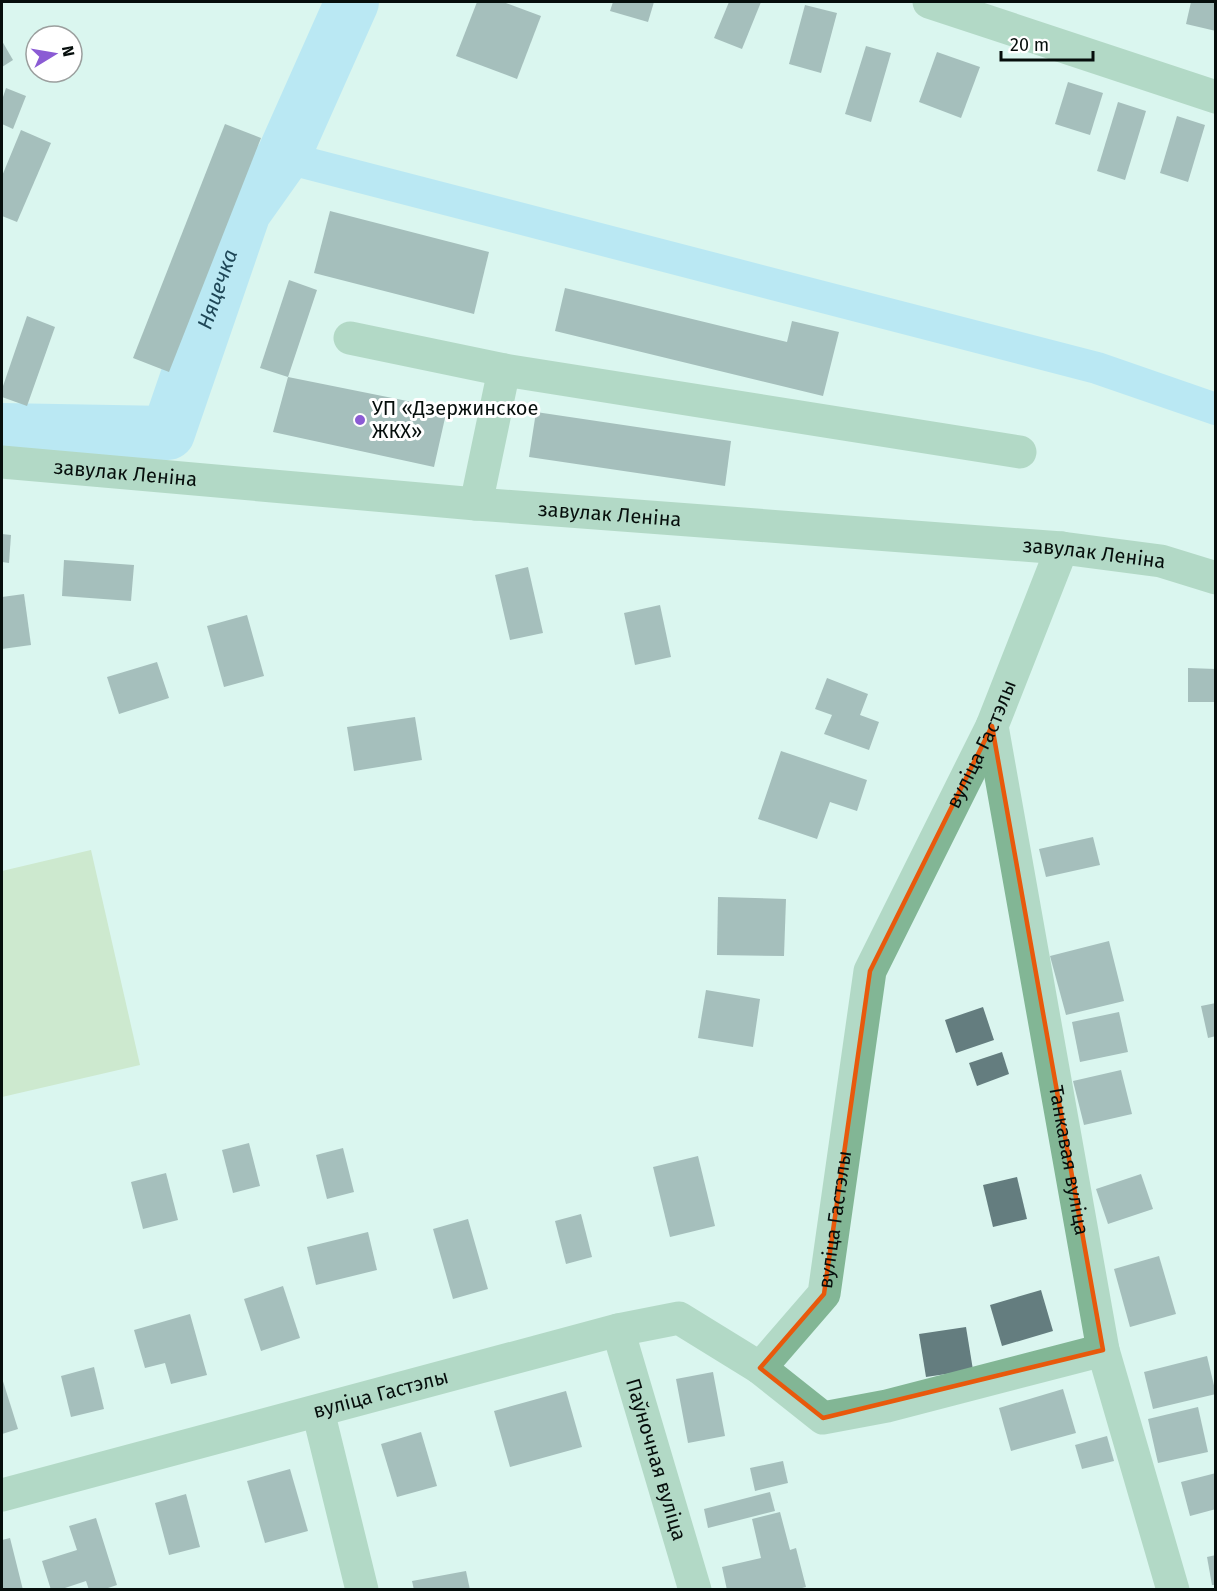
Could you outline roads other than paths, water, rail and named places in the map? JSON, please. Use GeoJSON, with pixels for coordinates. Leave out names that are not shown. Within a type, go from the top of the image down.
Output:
{"type":"FeatureCollection","features":[{"type":"Feature","properties":{"kind":"street"},"geometry":{"type":"LineString","coordinates":[[929,2],[1010,14],[1215,97]]}},
{"type":"Feature","properties":{"kind":"street"},"geometry":{"type":"LineString","coordinates":[[350,338],[504,370],[1020,452]]}},
{"type":"Feature","properties":{"kind":"street"},"geometry":{"type":"LineString","coordinates":[[476,504],[504,370]]}},
{"type":"Feature","properties":{"kind":"street","name":"завулак Леніна"},"geometry":{"type":"LineString","coordinates":[[2,462],[476,504],[1062,548],[1161,561],[1215,578]]}},
{"type":"Feature","properties":{"kind":"street","name":"вуліца Гастэлы"},"geometry":{"type":"LineString","coordinates":[[2,1495],[618,1330],[680,1318],[760,1368],[824,1294],[870,971],[992,726],[1062,548]]}},
{"type":"Feature","properties":{"kind":"street","name":"Танкавая вуліца"},"geometry":{"type":"LineString","coordinates":[[992,726],[1103,1350],[1173,1590]]}},
{"type":"Feature","properties":{"kind":"street","name":"Паўночная вуліца"},"geometry":{"type":"LineString","coordinates":[[618,1330],[695,1590]]}},
{"type":"Feature","properties":{"kind":"street"},"geometry":{"type":"LineString","coordinates":[[760,1368],[823,1418],[886,1406],[1103,1350]]}},
{"type":"Feature","properties":{"kind":"street"},"geometry":{"type":"LineString","coordinates":[[318,1411],[362,1590]]}},
{"type":"Feature","properties":{"kind":"waterway","name":"Няцечка"},"geometry":{"type":"LineString","coordinates":[[2,430],[168,433],[244,212],[283,157],[352,2]]}},
{"type":"Feature","properties":{"kind":"waterway"},"geometry":{"type":"LineString","coordinates":[[283,157],[1097,368],[1216,409]]}},
{"type":"Feature","properties":{"kind":"place","name":"УП «Дзержинское ЖКХ»"},"geometry":{"type":"Point","coordinates":[360,420]}}]}
